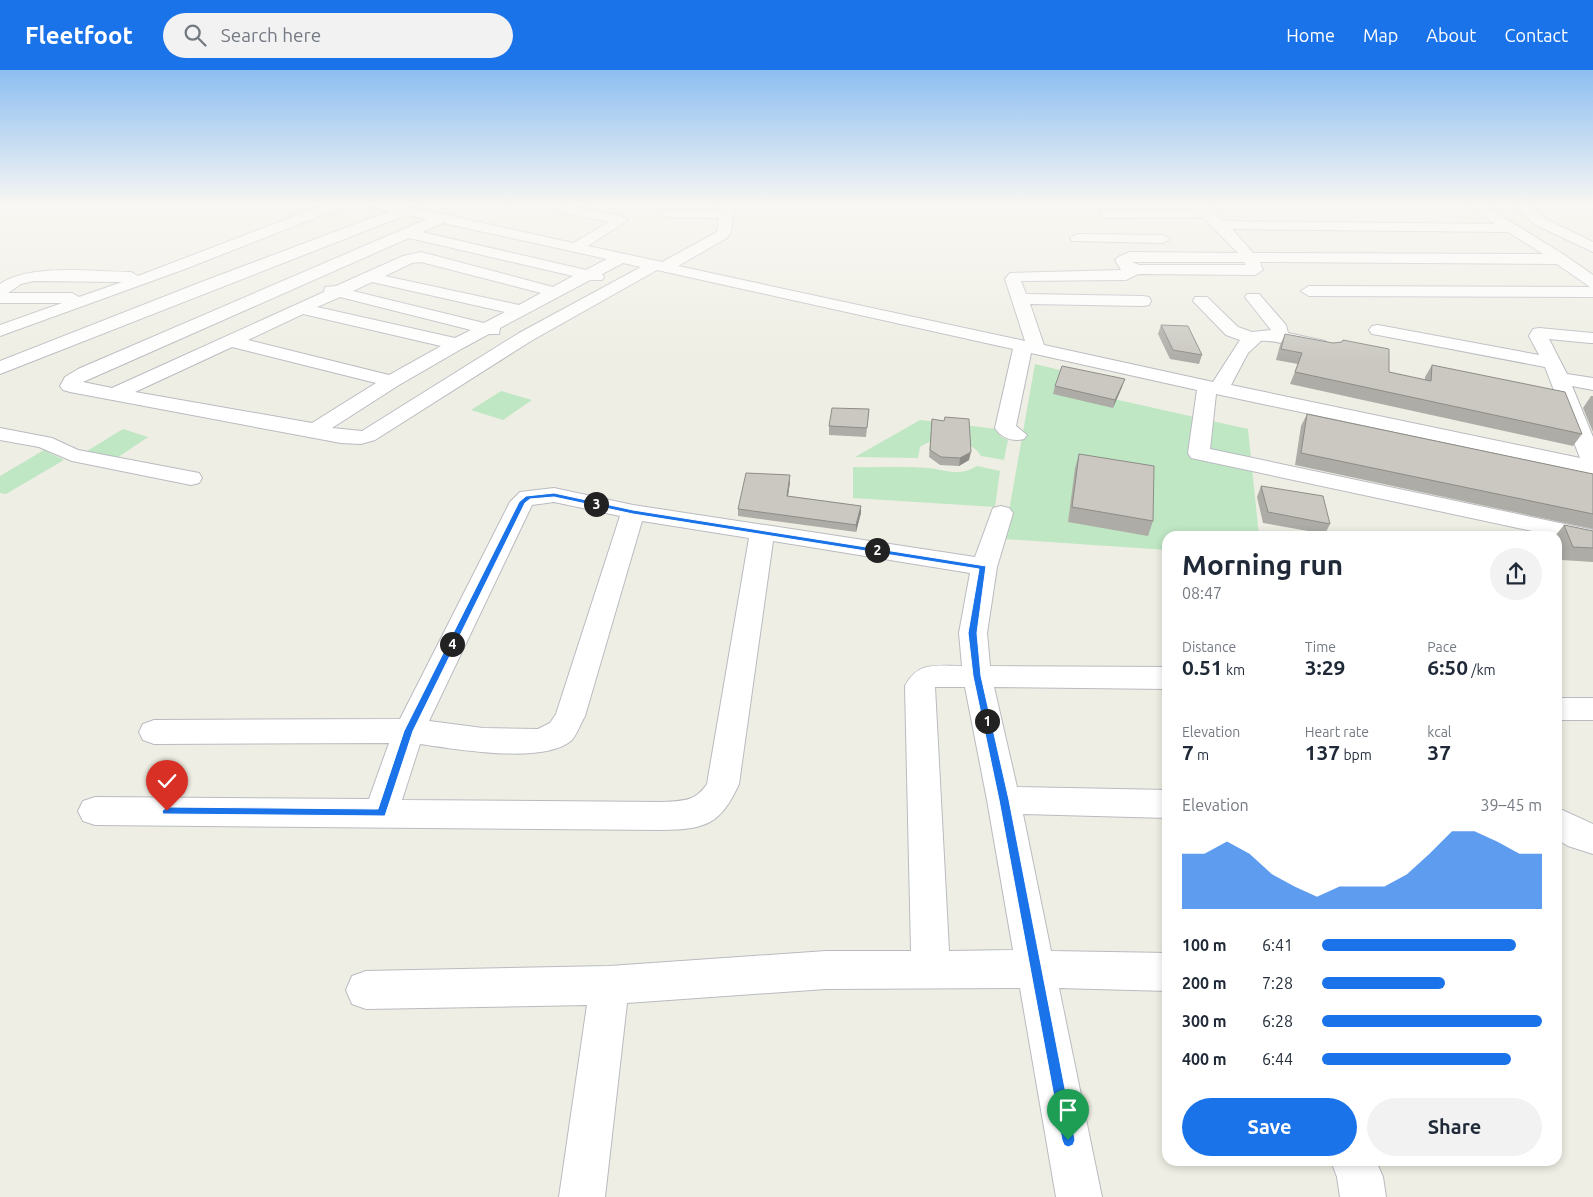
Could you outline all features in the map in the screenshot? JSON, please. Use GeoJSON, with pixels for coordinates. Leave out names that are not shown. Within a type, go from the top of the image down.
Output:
{"type":"FeatureCollection","features":[{"type":"Feature","properties":{"kind":"street"},"geometry":{"type":"LineString","coordinates":[[0,331],[203,257]]}},
{"type":"Feature","properties":{"kind":"street"},"geometry":{"type":"LineString","coordinates":[[0,368],[277,257]]}},
{"type":"Feature","properties":{"kind":"street"},"geometry":{"type":"LineString","coordinates":[[353,257],[85,373],[70,384],[73,387],[315,430],[349,439],[368,436],[525,337],[624,283],[679,257]]}},
{"type":"Feature","properties":{"kind":"street"},"geometry":{"type":"LineString","coordinates":[[117,394],[408,258],[421,257],[555,292]]}},
{"type":"Feature","properties":{"kind":"street"},"geometry":{"type":"LineString","coordinates":[[510,257],[624,283]]}},
{"type":"Feature","properties":{"kind":"street"},"geometry":{"type":"LineString","coordinates":[[614,257],[1213,387],[1593,465]]}},
{"type":"Feature","properties":{"kind":"street"},"geometry":{"type":"LineString","coordinates":[[1017,436],[1005,428],[1028,347],[1035,342],[1013,279],[1016,276],[1126,275],[1131,273],[1132,269],[1255,270],[1248,257],[1561,259]]}},
{"type":"Feature","properties":{"kind":"street"},"geometry":{"type":"LineString","coordinates":[[1557,257],[1593,283]]}},
{"type":"Feature","properties":{"kind":"street"},"geometry":{"type":"LineString","coordinates":[[315,430],[392,381],[457,344],[620,258]]}},
{"type":"Feature","properties":{"kind":"street"},"geometry":{"type":"LineString","coordinates":[[247,270],[525,337]]}},
{"type":"Feature","properties":{"kind":"street"},"geometry":{"type":"LineString","coordinates":[[0,291],[15,281],[33,276],[148,278]]}},
{"type":"Feature","properties":{"kind":"street"},"geometry":{"type":"LineString","coordinates":[[370,277],[519,310]]}},
{"type":"Feature","properties":{"kind":"street"},"geometry":{"type":"LineString","coordinates":[[1309,291],[1593,292]]}},
{"type":"Feature","properties":{"kind":"street"},"geometry":{"type":"LineString","coordinates":[[1252,297],[1280,330],[1279,338]]}},
{"type":"Feature","properties":{"kind":"street"},"geometry":{"type":"LineString","coordinates":[[0,298],[91,298]]}},
{"type":"Feature","properties":{"kind":"street"},"geometry":{"type":"LineString","coordinates":[[1020,299],[1143,301]]}},
{"type":"Feature","properties":{"kind":"street"},"geometry":{"type":"LineString","coordinates":[[1201,302],[1232,331],[1253,339]]}},
{"type":"Feature","properties":{"kind":"street"},"geometry":{"type":"LineString","coordinates":[[1372,306],[1593,307]]}},
{"type":"Feature","properties":{"kind":"street"},"geometry":{"type":"LineString","coordinates":[[302,309],[457,344]]}},
{"type":"Feature","properties":{"kind":"street"},"geometry":{"type":"LineString","coordinates":[[1378,330],[1556,371],[1593,384]]}},
{"type":"Feature","properties":{"kind":"street"},"geometry":{"type":"LineString","coordinates":[[1590,338],[1539,333],[1538,336],[1556,371],[1593,465]]}},
{"type":"Feature","properties":{"kind":"street"},"geometry":{"type":"LineString","coordinates":[[1328,347],[1256,336],[1213,387],[1199,453],[1593,537]]}},
{"type":"Feature","properties":{"kind":"street"},"geometry":{"type":"LineString","coordinates":[[231,341],[392,381]]}},
{"type":"Feature","properties":{"kind":"street"},"geometry":{"type":"LineString","coordinates":[[0,434],[45,442],[72,455],[191,478]]}},
{"type":"Feature","properties":{"kind":"street"},"geometry":{"type":"LineString","coordinates":[[381,813],[409,731],[522,502],[528,497],[554,495],[633,512],[984,568]]}},
{"type":"Feature","properties":{"kind":"street"},"geometry":{"type":"LineString","coordinates":[[154,732],[409,731],[483,740],[542,740],[561,731],[570,716],[633,512]]}},
{"type":"Feature","properties":{"kind":"street"},"geometry":{"type":"LineString","coordinates":[[1001,513],[984,568],[972,633],[977,676],[1004,800],[1079,1197]]}},
{"type":"Feature","properties":{"kind":"street"},"geometry":{"type":"LineString","coordinates":[[95,810],[662,816],[704,810],[716,801],[723,784],[762,532]]}},
{"type":"Feature","properties":{"kind":"street"},"geometry":{"type":"LineString","coordinates":[[931,970],[920,686],[923,680],[930,677],[977,676],[1162,678]]}},
{"type":"Feature","properties":{"kind":"street"},"geometry":{"type":"LineString","coordinates":[[1562,709],[1593,709]]}},
{"type":"Feature","properties":{"kind":"street"},"geometry":{"type":"LineString","coordinates":[[1004,800],[1162,804]]}},
{"type":"Feature","properties":{"kind":"street"},"geometry":{"type":"LineString","coordinates":[[1562,825],[1580,836],[1593,839]]}},
{"type":"Feature","properties":{"kind":"street"},"geometry":{"type":"LineString","coordinates":[[366,990],[609,985],[826,970],[1036,969],[1162,972]]}},
{"type":"Feature","properties":{"kind":"street"},"geometry":{"type":"LineString","coordinates":[[582,1197],[609,985]]}},
{"type":"Feature","properties":{"kind":"street"},"geometry":{"type":"LineString","coordinates":[[1355,1166],[1360,1177],[1363,1197]]}},
{"type":"Feature","properties":{"kind":"green space"},"geometry":{"type":"Polygon","coordinates":[[[1035,364],[1085,376],[1078,391],[1248,429],[1258,531],[1162,531],[1162,550],[1004,539],[1035,364]]]}},
{"type":"Feature","properties":{"kind":"green space"},"geometry":{"type":"Polygon","coordinates":[[[501,391],[532,400],[503,420],[471,410],[501,391]]]}},
{"type":"Feature","properties":{"kind":"green space"},"geometry":{"type":"Polygon","coordinates":[[[920,420],[997,429],[1000,436],[1008,440],[1004,460],[981,456],[969,445],[952,440],[927,443],[920,447],[918,458],[855,457],[920,420]]]}},
{"type":"Feature","properties":{"kind":"green space"},"geometry":{"type":"Polygon","coordinates":[[[123,429],[148,437],[117,458],[87,451],[123,429]]]}},
{"type":"Feature","properties":{"kind":"green space"},"geometry":{"type":"Polygon","coordinates":[[[44,450],[64,460],[6,494],[0,493],[0,476],[44,450]]]}},
{"type":"Feature","properties":{"kind":"green space"},"geometry":{"type":"Polygon","coordinates":[[[977,466],[1000,471],[995,507],[853,498],[853,467],[919,467],[958,472],[977,466]]]}},
{"type":"Feature","properties":{"kind":"building"},"geometry":{"type":"Polygon","coordinates":[[[1161,325],[1188,326],[1202,355],[1173,350],[1161,325]]]}},
{"type":"Feature","properties":{"kind":"building"},"geometry":{"type":"Polygon","coordinates":[[[1285,334],[1333,343],[1342,342],[1343,340],[1389,349],[1389,372],[1431,381],[1432,365],[1565,392],[1582,434],[1295,372],[1302,353],[1281,349],[1285,334]]]}},
{"type":"Feature","properties":{"kind":"building"},"geometry":{"type":"Polygon","coordinates":[[[1062,366],[1125,379],[1115,400],[1055,386],[1062,366]]]}},
{"type":"Feature","properties":{"kind":"building"},"geometry":{"type":"Polygon","coordinates":[[[832,408],[869,409],[867,428],[829,426],[832,408]]]}},
{"type":"Feature","properties":{"kind":"building"},"geometry":{"type":"Polygon","coordinates":[[[1307,414],[1593,474],[1593,514],[1301,453],[1307,414]]]}},
{"type":"Feature","properties":{"kind":"building"},"geometry":{"type":"Polygon","coordinates":[[[945,417],[969,419],[971,452],[960,458],[941,457],[930,450],[932,419],[944,421],[945,417]]]}},
{"type":"Feature","properties":{"kind":"building"},"geometry":{"type":"Polygon","coordinates":[[[1079,454],[1154,466],[1153,521],[1072,507],[1079,454]]]}},
{"type":"Feature","properties":{"kind":"building"},"geometry":{"type":"Polygon","coordinates":[[[746,473],[790,475],[787,496],[861,506],[856,525],[738,509],[746,473]]]}},
{"type":"Feature","properties":{"kind":"building"},"geometry":{"type":"Polygon","coordinates":[[[1261,486],[1323,496],[1330,524],[1268,512],[1261,486]]]}},
{"type":"Feature","properties":{"kind":"building"},"geometry":{"type":"Polygon","coordinates":[[[1564,525],[1593,531],[1593,548],[1573,547],[1564,525]]]}},
{"type":"Feature","properties":{"kind":"route"},"geometry":{"type":"LineString","coordinates":[[167,811],[381,813],[409,731],[522,502],[528,497],[543,494],[554,495],[633,512],[984,568],[972,633],[977,676],[1004,800],[1068,1140]]}}]}
